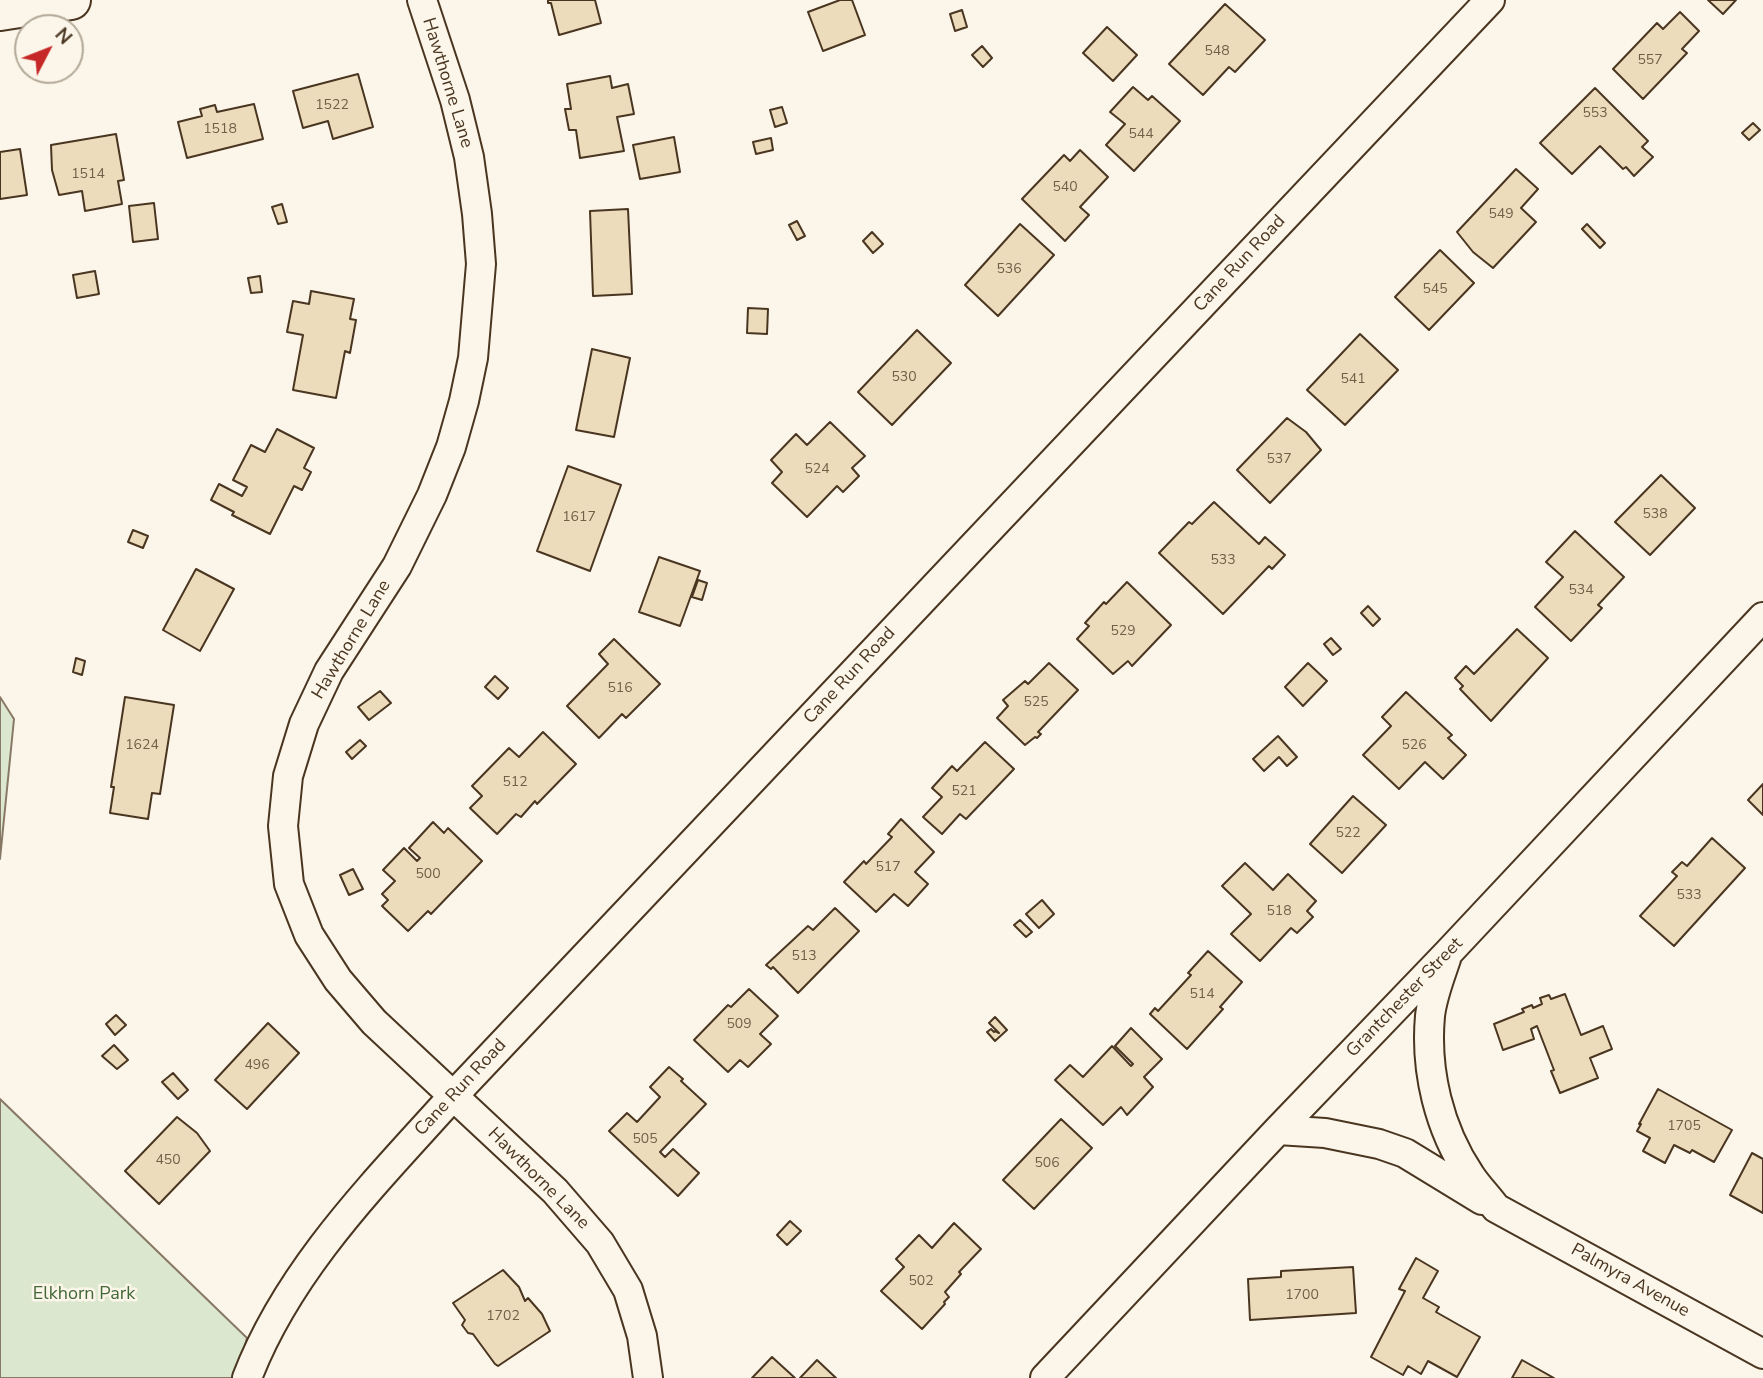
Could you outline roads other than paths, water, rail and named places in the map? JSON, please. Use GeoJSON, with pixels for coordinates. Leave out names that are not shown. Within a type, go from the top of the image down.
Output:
{"type":"FeatureCollection","features":[{"type":"Feature","properties":{"kind":"main road"},"geometry":{"type":"LineString","coordinates":[[0,11],[71,0]]}},
{"type":"Feature","properties":{"kind":"street","name":"Hawthorne Lane"},"geometry":{"type":"LineString","coordinates":[[422,0],[455,100],[471,169],[481,264],[473,358],[451,447],[432,495],[397,566],[329,671],[304,724],[288,776],[283,826],[289,884],[309,935],[338,980],[374,1022],[555,1191],[600,1243],[628,1290],[642,1336],[648,1378]]}},
{"type":"Feature","properties":{"kind":"street","name":"Cane Run Road"},"geometry":{"type":"LineString","coordinates":[[247,1378],[275,1319],[305,1270],[366,1193],[453,1096],[1490,0]]}},
{"type":"Feature","properties":{"kind":"street","name":"Grantchester Street"},"geometry":{"type":"LineString","coordinates":[[1045,1378],[1763,617]]}},
{"type":"Feature","properties":{"kind":"street","name":"Palmyra Avenue"},"geometry":{"type":"LineString","coordinates":[[1448,953],[1430,1015],[1430,1067],[1438,1107],[1454,1146],[1469,1174],[1496,1208]]}},
{"type":"Feature","properties":{"kind":"street","name":"Palmyra Avenue"},"geometry":{"type":"LineString","coordinates":[[1278,1130],[1325,1133],[1379,1144],[1405,1153],[1496,1208],[1763,1354]]}},
{"type":"Feature","properties":{"kind":"park label","name":"Elkhorn Park"},"geometry":{"type":"Point","coordinates":[84,1295]}}]}
